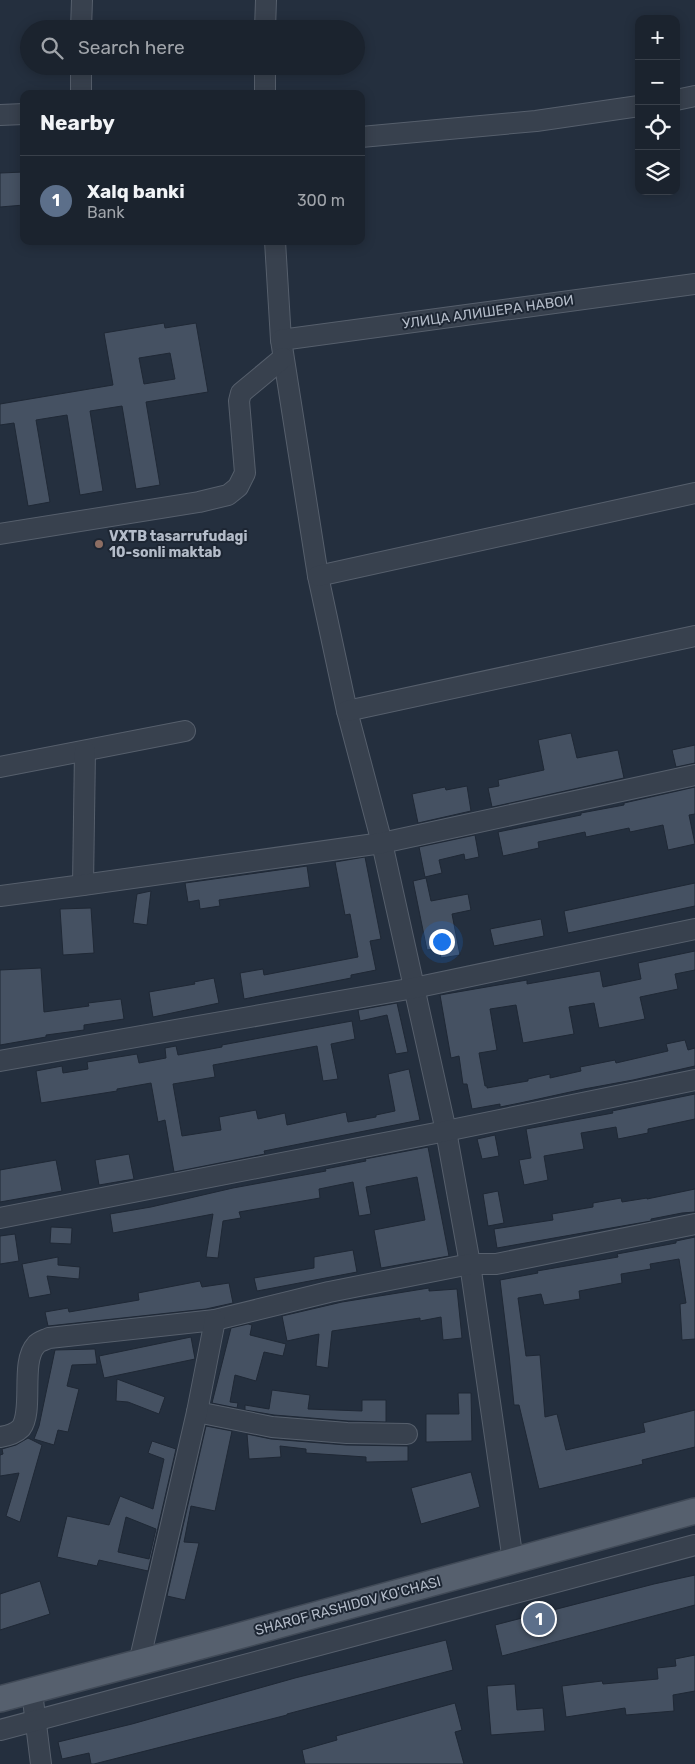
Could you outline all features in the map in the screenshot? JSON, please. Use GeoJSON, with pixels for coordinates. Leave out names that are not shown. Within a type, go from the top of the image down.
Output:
{"type":"FeatureCollection","features":[{"type":"Feature","properties":{"kind":"main road","name":"SHAROF RASHIDOV KO'CHASI"},"geometry":{"type":"LineString","coordinates":[[0,1699],[32,1692],[695,1511]]}},
{"type":"Feature","properties":{"kind":"street"},"geometry":{"type":"LineString","coordinates":[[81,20],[82,0]]}},
{"type":"Feature","properties":{"kind":"street"},"geometry":{"type":"LineString","coordinates":[[266,0],[266,20]]}},
{"type":"Feature","properties":{"kind":"street"},"geometry":{"type":"LineString","coordinates":[[81,75],[81,90]]}},
{"type":"Feature","properties":{"kind":"street"},"geometry":{"type":"LineString","coordinates":[[265,90],[266,75]]}},
{"type":"Feature","properties":{"kind":"street"},"geometry":{"type":"LineString","coordinates":[[680,99],[695,96]]}},
{"type":"Feature","properties":{"kind":"street"},"geometry":{"type":"LineString","coordinates":[[365,137],[536,121],[635,107]]}},
{"type":"Feature","properties":{"kind":"street"},"geometry":{"type":"LineString","coordinates":[[0,115],[20,114]]}},
{"type":"Feature","properties":{"kind":"street"},"geometry":{"type":"LineString","coordinates":[[274,245],[282,349],[318,576],[347,712],[382,842],[446,1131],[470,1264],[513,1561]]}},
{"type":"Feature","properties":{"kind":"street","name":"УЛИЦА АЛИШЕРА НАВОИ"},"geometry":{"type":"LineString","coordinates":[[282,349],[695,284]]}},
{"type":"Feature","properties":{"kind":"street"},"geometry":{"type":"LineString","coordinates":[[0,534],[200,502],[228,495],[238,487],[245,473],[239,401],[241,393],[282,349]]}},
{"type":"Feature","properties":{"kind":"street"},"geometry":{"type":"LineString","coordinates":[[318,576],[695,493]]}},
{"type":"Feature","properties":{"kind":"street"},"geometry":{"type":"LineString","coordinates":[[347,712],[695,636]]}},
{"type":"Feature","properties":{"kind":"street"},"geometry":{"type":"LineString","coordinates":[[0,767],[185,731]]}},
{"type":"Feature","properties":{"kind":"street"},"geometry":{"type":"LineString","coordinates":[[83,885],[85,751]]}},
{"type":"Feature","properties":{"kind":"street"},"geometry":{"type":"LineString","coordinates":[[0,896],[382,842],[695,775]]}},
{"type":"Feature","properties":{"kind":"street"},"geometry":{"type":"LineString","coordinates":[[0,1061],[414,988],[695,929]]}},
{"type":"Feature","properties":{"kind":"street"},"geometry":{"type":"LineString","coordinates":[[0,1218],[446,1131],[695,1080]]}},
{"type":"Feature","properties":{"kind":"street"},"geometry":{"type":"LineString","coordinates":[[0,1438],[21,1428],[25,1414],[30,1354],[37,1343],[49,1338],[215,1320],[329,1292],[470,1264],[496,1264],[695,1224]]}},
{"type":"Feature","properties":{"kind":"street"},"geometry":{"type":"LineString","coordinates":[[139,1663],[197,1412],[215,1320]]}},
{"type":"Feature","properties":{"kind":"street"},"geometry":{"type":"LineString","coordinates":[[197,1412],[272,1427],[407,1434]]}},
{"type":"Feature","properties":{"kind":"street"},"geometry":{"type":"LineString","coordinates":[[0,1730],[695,1545]]}},
{"type":"Feature","properties":{"kind":"street"},"geometry":{"type":"LineString","coordinates":[[32,1692],[41,1764]]}},
{"type":"Feature","properties":{"kind":"building"},"geometry":{"type":"Polygon","coordinates":[[[20,172],[20,205],[0,207],[0,173],[20,172]]]}},
{"type":"Feature","properties":{"kind":"building"},"geometry":{"type":"Polygon","coordinates":[[[164,323],[165,328],[196,323],[208,392],[146,402],[160,485],[136,489],[122,406],[90,411],[103,491],[80,495],[67,415],[36,420],[50,502],[28,506],[14,423],[0,425],[0,404],[113,385],[104,333],[164,323]],[[170,353],[139,358],[144,384],[175,379],[170,353]]]}},
{"type":"Feature","properties":{"kind":"building"},"geometry":{"type":"Polygon","coordinates":[[[571,733],[577,758],[618,750],[624,778],[492,807],[488,788],[499,786],[498,780],[544,770],[538,740],[571,733]]]}},
{"type":"Feature","properties":{"kind":"building"},"geometry":{"type":"Polygon","coordinates":[[[695,745],[695,763],[676,767],[672,750],[695,745]]]}},
{"type":"Feature","properties":{"kind":"building"},"geometry":{"type":"Polygon","coordinates":[[[467,786],[471,811],[418,823],[412,794],[445,787],[446,790],[467,786]]]}},
{"type":"Feature","properties":{"kind":"building"},"geometry":{"type":"Polygon","coordinates":[[[695,787],[695,814],[689,815],[695,844],[668,850],[663,825],[630,832],[629,828],[586,837],[585,832],[538,842],[539,848],[503,856],[498,832],[581,815],[581,813],[624,805],[624,803],[695,787]]]}},
{"type":"Feature","properties":{"kind":"building"},"geometry":{"type":"Polygon","coordinates":[[[475,835],[479,857],[465,860],[464,854],[439,860],[442,873],[425,877],[419,847],[475,835]]]}},
{"type":"Feature","properties":{"kind":"building"},"geometry":{"type":"Polygon","coordinates":[[[365,857],[381,939],[370,941],[376,970],[351,975],[351,978],[244,999],[240,973],[263,969],[264,975],[358,957],[350,914],[345,915],[335,862],[365,857]]]}},
{"type":"Feature","properties":{"kind":"building"},"geometry":{"type":"Polygon","coordinates":[[[307,866],[310,887],[219,900],[220,906],[200,909],[199,900],[188,902],[185,883],[307,866]]]}},
{"type":"Feature","properties":{"kind":"building"},"geometry":{"type":"Polygon","coordinates":[[[426,878],[431,901],[468,894],[471,910],[452,914],[460,955],[441,958],[439,948],[427,950],[413,881],[426,878]]]}},
{"type":"Feature","properties":{"kind":"building"},"geometry":{"type":"Polygon","coordinates":[[[695,883],[695,906],[568,933],[564,911],[695,883]]]}},
{"type":"Feature","properties":{"kind":"building"},"geometry":{"type":"Polygon","coordinates":[[[151,891],[147,925],[133,923],[137,894],[151,891]]]}},
{"type":"Feature","properties":{"kind":"building"},"geometry":{"type":"Polygon","coordinates":[[[91,908],[94,953],[63,955],[60,909],[91,908]]]}},
{"type":"Feature","properties":{"kind":"building"},"geometry":{"type":"Polygon","coordinates":[[[541,919],[544,936],[494,946],[490,929],[541,919]]]}},
{"type":"Feature","properties":{"kind":"building"},"geometry":{"type":"Polygon","coordinates":[[[695,951],[695,970],[675,974],[678,989],[640,997],[645,1019],[599,1028],[594,1003],[569,1007],[574,1034],[523,1043],[516,1005],[490,1009],[497,1050],[479,1053],[485,1086],[487,1088],[528,1081],[528,1079],[550,1074],[550,1078],[581,1071],[580,1067],[615,1060],[616,1063],[668,1051],[666,1044],[685,1040],[688,1050],[695,1048],[695,1066],[500,1107],[500,1104],[472,1109],[467,1084],[463,1084],[459,1056],[451,1058],[440,995],[527,980],[527,984],[600,971],[603,987],[641,979],[638,963],[695,951]]]}},
{"type":"Feature","properties":{"kind":"building"},"geometry":{"type":"Polygon","coordinates":[[[41,968],[44,1012],[89,1006],[88,1003],[121,999],[124,1019],[84,1025],[84,1030],[46,1035],[46,1037],[0,1045],[0,970],[41,968]]]}},
{"type":"Feature","properties":{"kind":"building"},"geometry":{"type":"Polygon","coordinates":[[[214,978],[219,1003],[153,1017],[149,992],[195,984],[194,982],[214,978]]]}},
{"type":"Feature","properties":{"kind":"building"},"geometry":{"type":"Polygon","coordinates":[[[397,1003],[408,1052],[396,1054],[387,1015],[360,1021],[358,1010],[397,1003]]]}},
{"type":"Feature","properties":{"kind":"building"},"geometry":{"type":"Polygon","coordinates":[[[352,1021],[355,1039],[331,1044],[338,1079],[323,1081],[317,1046],[213,1065],[215,1077],[173,1084],[182,1136],[221,1130],[219,1117],[256,1110],[258,1119],[285,1113],[287,1125],[346,1112],[348,1122],[376,1117],[376,1115],[395,1111],[388,1074],[409,1069],[420,1120],[264,1151],[265,1154],[174,1172],[165,1120],[158,1122],[151,1083],[117,1089],[117,1091],[41,1103],[36,1071],[62,1066],[63,1073],[88,1069],[87,1062],[137,1054],[139,1063],[166,1058],[165,1048],[176,1046],[178,1055],[352,1021]]]}},
{"type":"Feature","properties":{"kind":"building"},"geometry":{"type":"Polygon","coordinates":[[[695,1094],[695,1119],[648,1129],[648,1133],[618,1139],[616,1127],[581,1133],[584,1149],[544,1156],[548,1180],[524,1185],[519,1160],[531,1158],[526,1129],[613,1113],[612,1111],[695,1094]]]}},
{"type":"Feature","properties":{"kind":"building"},"geometry":{"type":"Polygon","coordinates":[[[495,1135],[499,1156],[482,1159],[477,1139],[495,1135]]]}},
{"type":"Feature","properties":{"kind":"building"},"geometry":{"type":"Polygon","coordinates":[[[428,1147],[449,1256],[381,1268],[374,1230],[425,1220],[417,1177],[366,1187],[371,1214],[359,1216],[353,1182],[319,1189],[320,1198],[239,1212],[241,1218],[223,1221],[218,1258],[206,1257],[213,1214],[113,1233],[110,1214],[326,1171],[325,1169],[366,1161],[365,1159],[428,1147]]]}},
{"type":"Feature","properties":{"kind":"building"},"geometry":{"type":"Polygon","coordinates":[[[129,1154],[134,1179],[99,1185],[95,1160],[129,1154]]]}},
{"type":"Feature","properties":{"kind":"building"},"geometry":{"type":"Polygon","coordinates":[[[56,1160],[62,1191],[0,1202],[0,1170],[56,1160]]]}},
{"type":"Feature","properties":{"kind":"building"},"geometry":{"type":"Polygon","coordinates":[[[695,1189],[695,1212],[497,1248],[494,1229],[553,1220],[552,1214],[593,1207],[593,1203],[621,1198],[622,1202],[647,1199],[695,1189]]]}},
{"type":"Feature","properties":{"kind":"building"},"geometry":{"type":"Polygon","coordinates":[[[498,1191],[504,1223],[488,1226],[483,1194],[498,1191]]]}},
{"type":"Feature","properties":{"kind":"building"},"geometry":{"type":"Polygon","coordinates":[[[51,1227],[72,1228],[71,1244],[50,1243],[51,1227]]]}},
{"type":"Feature","properties":{"kind":"building"},"geometry":{"type":"Polygon","coordinates":[[[15,1234],[19,1261],[0,1264],[0,1236],[15,1234]]]}},
{"type":"Feature","properties":{"kind":"building"},"geometry":{"type":"Polygon","coordinates":[[[695,1237],[695,1339],[682,1340],[680,1304],[686,1303],[679,1259],[650,1264],[651,1269],[621,1274],[622,1283],[579,1291],[580,1299],[544,1305],[541,1294],[518,1298],[526,1356],[540,1355],[545,1417],[557,1414],[566,1450],[645,1432],[643,1423],[695,1410],[695,1447],[642,1460],[643,1464],[539,1489],[519,1405],[514,1405],[500,1280],[538,1273],[537,1271],[618,1257],[617,1254],[676,1243],[676,1241],[695,1237]]]}},
{"type":"Feature","properties":{"kind":"building"},"geometry":{"type":"Polygon","coordinates":[[[353,1250],[357,1272],[257,1291],[254,1278],[314,1268],[314,1257],[353,1250]]]}},
{"type":"Feature","properties":{"kind":"building"},"geometry":{"type":"Polygon","coordinates":[[[58,1257],[58,1265],[80,1267],[79,1279],[47,1276],[51,1294],[29,1298],[22,1264],[58,1257]]]}},
{"type":"Feature","properties":{"kind":"building"},"geometry":{"type":"Polygon","coordinates":[[[200,1281],[202,1287],[229,1283],[233,1303],[206,1309],[48,1326],[45,1312],[68,1308],[69,1312],[139,1300],[138,1293],[200,1281]]]}},
{"type":"Feature","properties":{"kind":"building"},"geometry":{"type":"Polygon","coordinates":[[[429,1288],[429,1291],[457,1289],[462,1338],[443,1340],[441,1317],[420,1321],[420,1318],[332,1331],[328,1368],[316,1366],[319,1334],[287,1341],[282,1316],[342,1302],[429,1288]]]}},
{"type":"Feature","properties":{"kind":"building"},"geometry":{"type":"Polygon","coordinates":[[[248,1324],[252,1325],[250,1335],[286,1344],[283,1356],[264,1352],[256,1381],[235,1375],[230,1402],[238,1403],[237,1408],[212,1403],[231,1328],[248,1324]]]}},
{"type":"Feature","properties":{"kind":"building"},"geometry":{"type":"Polygon","coordinates":[[[191,1337],[195,1359],[104,1378],[99,1356],[191,1337]]]}},
{"type":"Feature","properties":{"kind":"building"},"geometry":{"type":"Polygon","coordinates":[[[95,1349],[97,1364],[72,1365],[67,1386],[79,1389],[68,1432],[58,1430],[54,1445],[34,1439],[39,1426],[55,1350],[95,1349]]]}},
{"type":"Feature","properties":{"kind":"building"},"geometry":{"type":"Polygon","coordinates":[[[117,1379],[165,1397],[159,1414],[128,1402],[116,1401],[117,1379]]]}},
{"type":"Feature","properties":{"kind":"building"},"geometry":{"type":"Polygon","coordinates":[[[272,1390],[310,1395],[308,1409],[362,1411],[362,1400],[386,1400],[386,1422],[274,1415],[245,1410],[245,1405],[269,1409],[272,1390]]]}},
{"type":"Feature","properties":{"kind":"building"},"geometry":{"type":"Polygon","coordinates":[[[458,1393],[471,1393],[472,1441],[426,1442],[426,1414],[459,1414],[458,1393]]]}},
{"type":"Feature","properties":{"kind":"building"},"geometry":{"type":"Polygon","coordinates":[[[206,1426],[232,1431],[215,1511],[191,1506],[184,1542],[199,1543],[185,1600],[167,1596],[206,1426]]]}},
{"type":"Feature","properties":{"kind":"building"},"geometry":{"type":"Polygon","coordinates":[[[247,1434],[271,1439],[346,1445],[408,1446],[408,1461],[366,1462],[366,1457],[306,1453],[306,1449],[280,1446],[281,1457],[249,1459],[247,1434]]]}},
{"type":"Feature","properties":{"kind":"building"},"geometry":{"type":"Polygon","coordinates":[[[28,1438],[42,1445],[20,1522],[6,1516],[19,1473],[0,1476],[0,1455],[3,1454],[2,1449],[16,1445],[28,1438]]]}},
{"type":"Feature","properties":{"kind":"building"},"geometry":{"type":"Polygon","coordinates":[[[152,1441],[176,1449],[148,1571],[99,1560],[97,1566],[57,1557],[67,1516],[109,1525],[120,1496],[153,1509],[164,1459],[148,1453],[152,1441]],[[126,1517],[118,1552],[149,1559],[156,1529],[126,1517]]]}},
{"type":"Feature","properties":{"kind":"building"},"geometry":{"type":"Polygon","coordinates":[[[471,1472],[480,1507],[421,1524],[411,1488],[471,1472]]]}},
{"type":"Feature","properties":{"kind":"building"},"geometry":{"type":"Polygon","coordinates":[[[695,1575],[695,1605],[502,1656],[495,1625],[695,1575]]]}},
{"type":"Feature","properties":{"kind":"building"},"geometry":{"type":"Polygon","coordinates":[[[40,1581],[50,1614],[0,1630],[0,1594],[40,1581]]]}},
{"type":"Feature","properties":{"kind":"building"},"geometry":{"type":"Polygon","coordinates":[[[446,1640],[453,1670],[94,1764],[91,1764],[89,1753],[62,1759],[58,1742],[132,1724],[295,1678],[446,1640]]]}},
{"type":"Feature","properties":{"kind":"building"},"geometry":{"type":"Polygon","coordinates":[[[695,1655],[695,1691],[673,1695],[674,1711],[626,1715],[625,1708],[566,1717],[562,1686],[602,1681],[603,1684],[658,1679],[657,1668],[676,1666],[675,1659],[695,1655]]]}},
{"type":"Feature","properties":{"kind":"building"},"geometry":{"type":"Polygon","coordinates":[[[515,1684],[517,1710],[543,1708],[545,1731],[491,1735],[487,1686],[515,1684]]]}},
{"type":"Feature","properties":{"kind":"building"},"geometry":{"type":"Polygon","coordinates":[[[455,1703],[462,1730],[455,1732],[464,1764],[305,1764],[302,1750],[337,1740],[336,1736],[455,1703]]]}},
{"type":"Feature","properties":{"kind":"place","name":"VXTB tasarrufudagi 10-sonli maktab"},"geometry":{"type":"Point","coordinates":[99,544]}},
{"type":"Feature","properties":{"kind":"place","name":"Xalq banki"},"geometry":{"type":"Point","coordinates":[539,1619]}}]}
